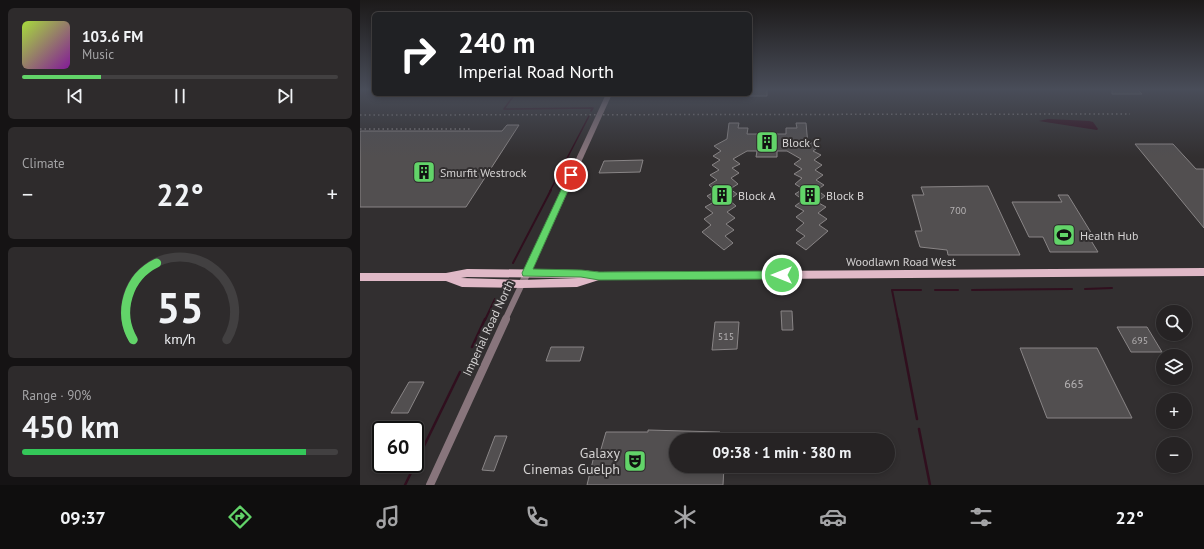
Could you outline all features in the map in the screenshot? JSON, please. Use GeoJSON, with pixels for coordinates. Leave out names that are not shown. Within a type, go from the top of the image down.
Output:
{"type":"FeatureCollection","features":[{"type":"Feature","properties":{"kind":"main road","name":"Woodlawn Road West"},"geometry":{"type":"LineString","coordinates":[[360,277],[446,277],[467,273],[581,274],[599,276],[1204,272]]}},
{"type":"Feature","properties":{"kind":"main road","name":"Woodlawn Road West"},"geometry":{"type":"LineString","coordinates":[[446,277],[462,284],[522,284],[577,283],[599,276]]}},
{"type":"Feature","properties":{"kind":"street","name":"Imperial Road North"},"geometry":{"type":"LineString","coordinates":[[430,485],[601,112]]}},
{"type":"Feature","properties":{"kind":"shaded area"},"geometry":{"type":"Polygon","coordinates":[[[1048,119],[1089,121],[1093,122],[1098,129],[1039,121],[1048,119]]]}},
{"type":"Feature","properties":{"kind":"building"},"geometry":{"type":"Polygon","coordinates":[[[729,123],[739,123],[738,128],[748,128],[747,134],[758,134],[758,140],[777,140],[777,134],[786,134],[786,128],[797,128],[796,123],[806,123],[808,145],[813,142],[820,146],[813,151],[821,155],[814,160],[822,165],[815,170],[823,175],[816,180],[824,185],[817,190],[825,196],[817,202],[826,207],[818,213],[827,219],[819,225],[828,231],[806,250],[796,243],[805,236],[796,230],[804,223],[796,217],[804,211],[795,206],[803,200],[795,194],[803,189],[795,184],[802,178],[794,174],[802,169],[794,164],[801,159],[787,151],[777,151],[777,157],[756,157],[757,151],[747,151],[733,159],[740,164],[732,168],[739,173],[731,178],[738,184],[730,189],[737,194],[729,200],[736,206],[727,212],[735,218],[726,224],[734,230],[725,236],[733,243],[724,250],[702,232],[711,225],[704,219],[713,213],[705,207],[714,202],[707,196],[716,191],[709,185],[717,180],[710,175],[719,170],[712,165],[720,160],[713,156],[721,151],[714,146],[727,139],[729,123]]]}},
{"type":"Feature","properties":{"kind":"building","name":"Smurfit Westrock"},"geometry":{"type":"Polygon","coordinates":[[[507,125],[519,125],[466,207],[360,207],[360,131],[502,131],[507,125]]]}},
{"type":"Feature","properties":{"kind":"building"},"geometry":{"type":"Polygon","coordinates":[[[1135,144],[1173,144],[1196,169],[1204,169],[1204,228],[1135,144]]]}},
{"type":"Feature","properties":{"kind":"building"},"geometry":{"type":"Polygon","coordinates":[[[643,160],[640,172],[599,173],[604,161],[643,160]]]}},
{"type":"Feature","properties":{"kind":"building"},"geometry":{"type":"Polygon","coordinates":[[[988,186],[1020,255],[948,255],[947,250],[920,247],[915,231],[922,231],[912,195],[924,195],[921,187],[988,186]]]}},
{"type":"Feature","properties":{"kind":"building"},"geometry":{"type":"Polygon","coordinates":[[[1058,195],[1068,195],[1095,239],[1090,239],[1098,252],[1050,252],[1043,237],[1029,237],[1012,202],[1062,202],[1058,195]]]}},
{"type":"Feature","properties":{"kind":"building"},"geometry":{"type":"Polygon","coordinates":[[[781,311],[792,311],[793,330],[782,330],[781,311]]]}},
{"type":"Feature","properties":{"kind":"building"},"geometry":{"type":"Polygon","coordinates":[[[715,322],[739,322],[737,349],[712,350],[715,322]]]}},
{"type":"Feature","properties":{"kind":"building"},"geometry":{"type":"Polygon","coordinates":[[[1117,327],[1147,327],[1160,349],[1156,349],[1156,352],[1131,352],[1117,327]]]}},
{"type":"Feature","properties":{"kind":"building"},"geometry":{"type":"Polygon","coordinates":[[[551,347],[584,347],[580,361],[546,361],[551,347]]]}},
{"type":"Feature","properties":{"kind":"building"},"geometry":{"type":"Polygon","coordinates":[[[1020,348],[1097,348],[1132,418],[1047,418],[1020,348]]]}},
{"type":"Feature","properties":{"kind":"building"},"geometry":{"type":"Polygon","coordinates":[[[409,382],[424,382],[408,413],[391,413],[409,382]]]}},
{"type":"Feature","properties":{"kind":"building","name":"Galaxy Cinemas Guelph"},"geometry":{"type":"Polygon","coordinates":[[[648,430],[720,432],[669,433],[669,473],[724,473],[723,485],[587,485],[594,456],[599,456],[606,432],[648,432],[648,430]]]}},
{"type":"Feature","properties":{"kind":"building"},"geometry":{"type":"Polygon","coordinates":[[[495,436],[507,436],[494,471],[482,470],[495,436]]]}},
{"type":"Feature","properties":{"kind":"waterway"},"geometry":{"type":"LineString","coordinates":[[550,191],[589,116]]}},
{"type":"Feature","properties":{"kind":"waterway"},"geometry":{"type":"LineString","coordinates":[[513,263],[551,190]]}},
{"type":"Feature","properties":{"kind":"waterway"},"geometry":{"type":"LineString","coordinates":[[1085,289],[1112,288]]}},
{"type":"Feature","properties":{"kind":"waterway"},"geometry":{"type":"LineString","coordinates":[[972,290],[1072,289]]}},
{"type":"Feature","properties":{"kind":"waterway"},"geometry":{"type":"LineString","coordinates":[[898,320],[892,290],[921,290]]}},
{"type":"Feature","properties":{"kind":"waterway"},"geometry":{"type":"LineString","coordinates":[[935,290],[958,290]]}},
{"type":"Feature","properties":{"kind":"waterway"},"geometry":{"type":"LineString","coordinates":[[485,320],[495,299]]}},
{"type":"Feature","properties":{"kind":"waterway"},"geometry":{"type":"LineString","coordinates":[[472,347],[485,319]]}},
{"type":"Feature","properties":{"kind":"waterway"},"geometry":{"type":"LineString","coordinates":[[898,319],[917,419]]}},
{"type":"Feature","properties":{"kind":"waterway"},"geometry":{"type":"LineString","coordinates":[[405,485],[460,372]]}},
{"type":"Feature","properties":{"kind":"waterway"},"geometry":{"type":"LineString","coordinates":[[919,429],[930,485]]}},
{"type":"Feature","properties":{"kind":"railway"},"geometry":{"type":"LineString","coordinates":[[360,115],[1130,114]]}},
{"type":"Feature","properties":{"kind":"railway"},"geometry":{"type":"LineString","coordinates":[[360,129],[470,129]]}},
{"type":"Feature","properties":{"kind":"place","name":"Block C"},"geometry":{"type":"Point","coordinates":[767,142]}},
{"type":"Feature","properties":{"kind":"place","name":"Smurfit Westrock"},"geometry":{"type":"Point","coordinates":[424,172]}},
{"type":"Feature","properties":{"kind":"place","name":"Block A"},"geometry":{"type":"Point","coordinates":[722,195]}},
{"type":"Feature","properties":{"kind":"place","name":"Block B"},"geometry":{"type":"Point","coordinates":[810,195]}},
{"type":"Feature","properties":{"kind":"place","name":"Health Hub"},"geometry":{"type":"Point","coordinates":[1064,235]}},
{"type":"Feature","properties":{"kind":"place","name":"Galaxy Cinemas Guelph"},"geometry":{"type":"Point","coordinates":[635,461]}},
{"type":"Feature","properties":{"kind":"route"},"geometry":{"type":"LineString","coordinates":[[571,175],[527,273],[581,274],[599,276],[782,275]]}}]}
